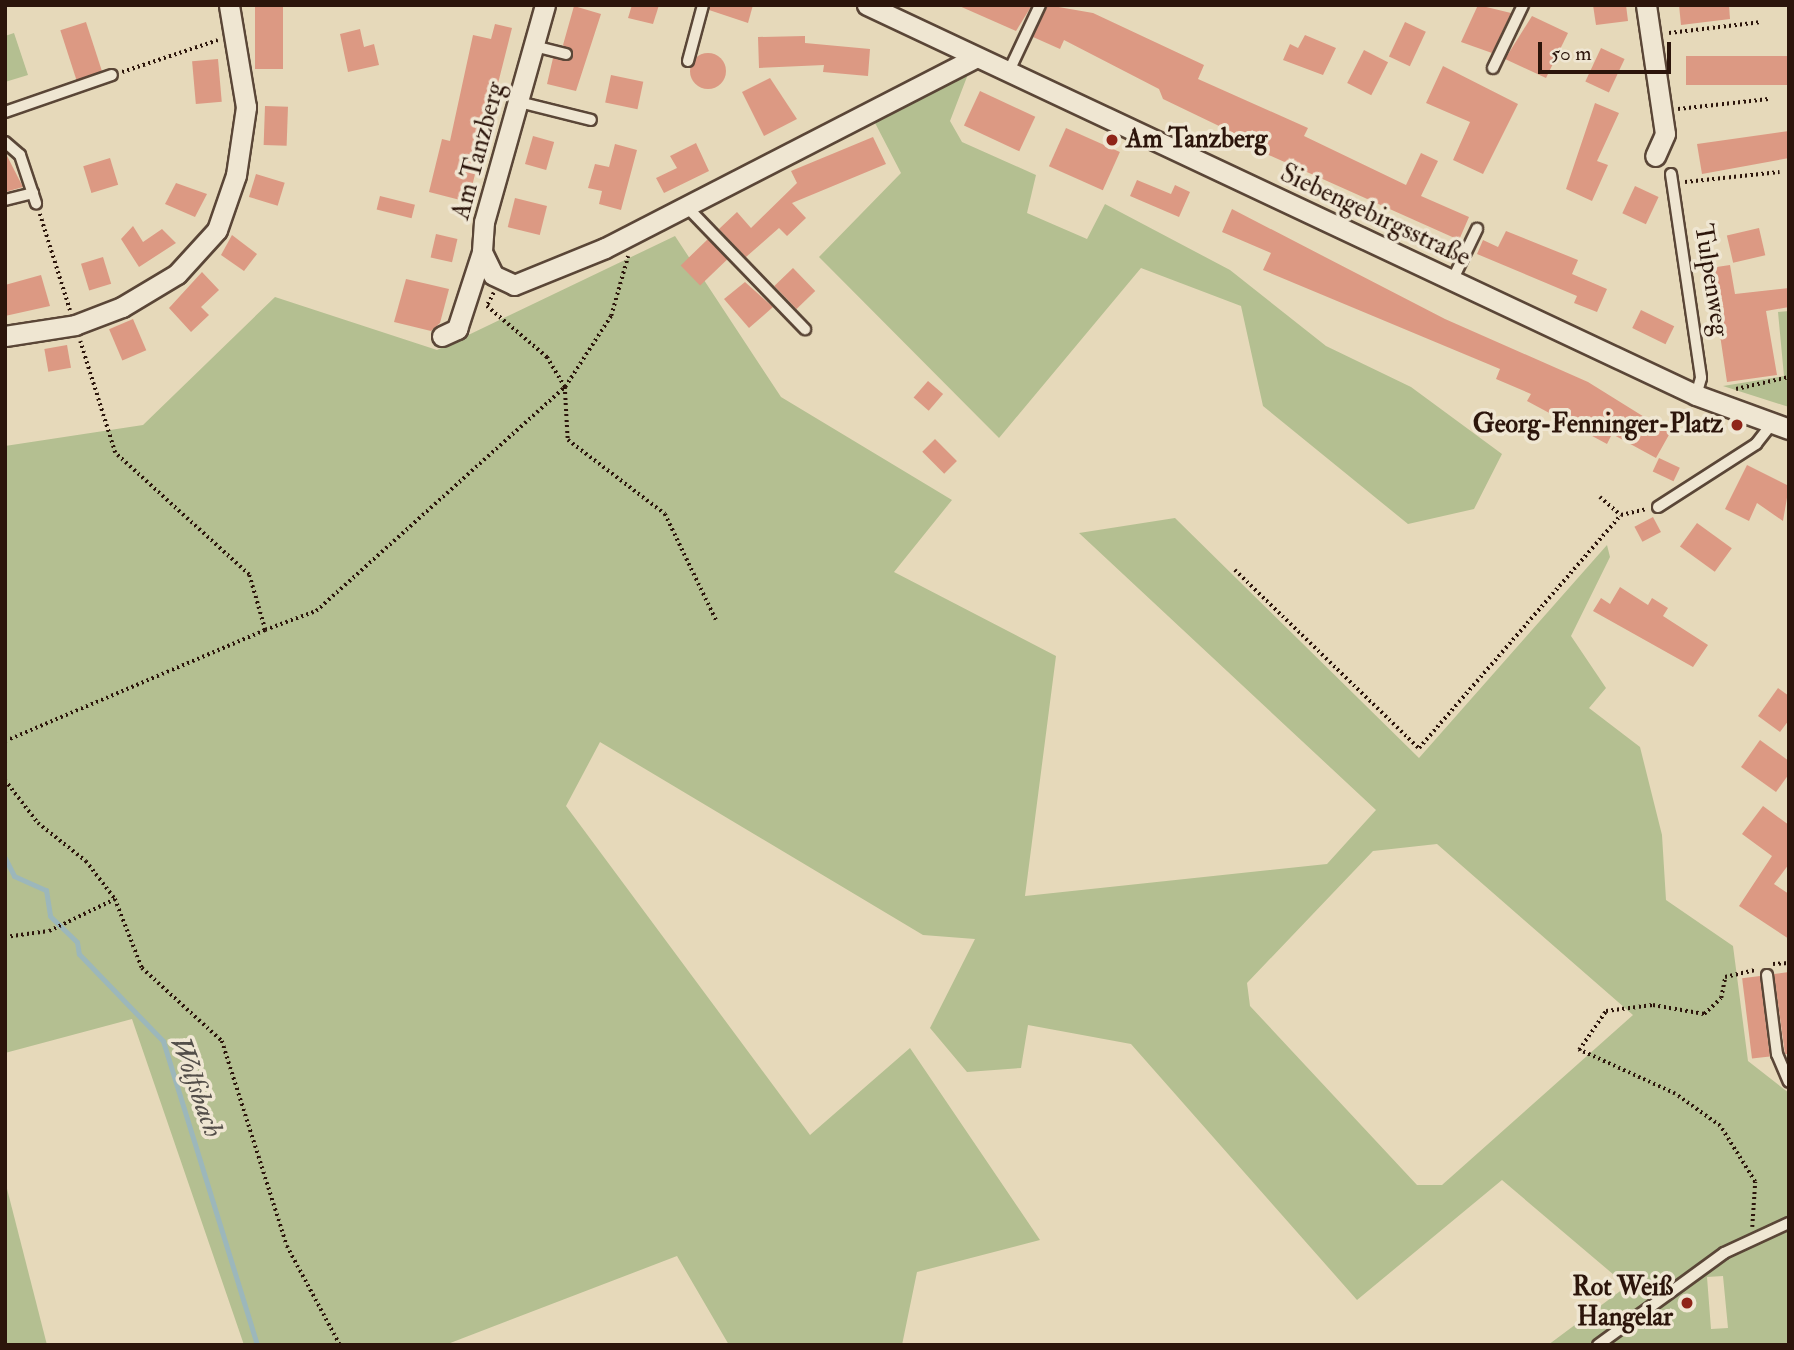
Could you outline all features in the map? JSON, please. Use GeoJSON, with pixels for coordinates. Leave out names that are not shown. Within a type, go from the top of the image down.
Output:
{"type":"FeatureCollection","features":[{"type":"Feature","properties":{"kind":"street"},"geometry":{"type":"LineString","coordinates":[[5,336],[75,325],[177,274],[217,230],[236,175],[246,107],[237,34],[229,5]]}},
{"type":"Feature","properties":{"kind":"street","name":"Am Tanzberg"},"geometry":{"type":"LineString","coordinates":[[500,282],[482,252],[484,222],[545,5]]}},
{"type":"Feature","properties":{"kind":"street"},"geometry":{"type":"LineString","coordinates":[[1646,5],[1665,134],[1654,156]]}},
{"type":"Feature","properties":{"kind":"street","name":"Siebengebirgsstraße"},"geometry":{"type":"LineString","coordinates":[[878,8],[975,58],[1696,395],[1780,427]]}},
{"type":"Feature","properties":{"kind":"street"},"geometry":{"type":"LineString","coordinates":[[500,282],[552,273],[975,58]]}},
{"type":"Feature","properties":{"kind":"street"},"geometry":{"type":"LineString","coordinates":[[442,337],[457,329],[482,252]]}},
{"type":"Feature","properties":{"kind":"lane"},"geometry":{"type":"LineString","coordinates":[[688,61],[703,5]]}},
{"type":"Feature","properties":{"kind":"lane"},"geometry":{"type":"LineString","coordinates":[[1008,73],[1040,5]]}},
{"type":"Feature","properties":{"kind":"lane"},"geometry":{"type":"LineString","coordinates":[[1493,68],[1523,5]]}},
{"type":"Feature","properties":{"kind":"lane"},"geometry":{"type":"LineString","coordinates":[[534,46],[566,54]]}},
{"type":"Feature","properties":{"kind":"lane"},"geometry":{"type":"LineString","coordinates":[[5,112],[112,75]]}},
{"type":"Feature","properties":{"kind":"lane"},"geometry":{"type":"LineString","coordinates":[[519,102],[591,120]]}},
{"type":"Feature","properties":{"kind":"lane"},"geometry":{"type":"LineString","coordinates":[[5,142],[20,155],[35,198],[5,200]]}},
{"type":"Feature","properties":{"kind":"lane","name":"Tulpenweg"},"geometry":{"type":"LineString","coordinates":[[1670,179],[1701,378],[1696,395]]}},
{"type":"Feature","properties":{"kind":"lane"},"geometry":{"type":"LineString","coordinates":[[687,206],[805,329]]}},
{"type":"Feature","properties":{"kind":"lane"},"geometry":{"type":"LineString","coordinates":[[1452,281],[1477,229]]}},
{"type":"Feature","properties":{"kind":"lane"},"geometry":{"type":"LineString","coordinates":[[1658,507],[1780,427]]}},
{"type":"Feature","properties":{"kind":"lane"},"geometry":{"type":"LineString","coordinates":[[1767,975],[1777,1054],[1789,1082]]}},
{"type":"Feature","properties":{"kind":"lane"},"geometry":{"type":"LineString","coordinates":[[1598,1345],[1751,1240],[1789,1223]]}},
{"type":"Feature","properties":{"kind":"path"},"geometry":{"type":"LineString","coordinates":[[1650,35],[1761,22]]}},
{"type":"Feature","properties":{"kind":"path"},"geometry":{"type":"LineString","coordinates":[[112,75],[237,34]]}},
{"type":"Feature","properties":{"kind":"path"},"geometry":{"type":"LineString","coordinates":[[1662,111],[1768,99]]}},
{"type":"Feature","properties":{"kind":"path"},"geometry":{"type":"LineString","coordinates":[[1670,179],[1779,172]]}},
{"type":"Feature","properties":{"kind":"path"},"geometry":{"type":"LineString","coordinates":[[35,198],[115,453],[249,575],[265,630]]}},
{"type":"Feature","properties":{"kind":"path"},"geometry":{"type":"LineString","coordinates":[[5,741],[265,630],[316,611],[565,387],[611,316],[635,233]]}},
{"type":"Feature","properties":{"kind":"path"},"geometry":{"type":"LineString","coordinates":[[500,282],[487,306],[547,357],[565,387],[568,440],[665,514],[716,622]]}},
{"type":"Feature","properties":{"kind":"path"},"geometry":{"type":"LineString","coordinates":[[1696,395],[1789,377]]}},
{"type":"Feature","properties":{"kind":"path"},"geometry":{"type":"LineString","coordinates":[[1600,497],[1621,515]]}},
{"type":"Feature","properties":{"kind":"path"},"geometry":{"type":"LineString","coordinates":[[1235,570],[1419,748],[1621,515],[1658,507]]}},
{"type":"Feature","properties":{"kind":"path"},"geometry":{"type":"LineString","coordinates":[[5,780],[38,823],[86,861],[115,899],[142,968],[222,1041],[287,1246],[340,1345]]}},
{"type":"Feature","properties":{"kind":"path"},"geometry":{"type":"LineString","coordinates":[[5,937],[49,931],[115,899]]}},
{"type":"Feature","properties":{"kind":"path"},"geometry":{"type":"LineString","coordinates":[[1751,1240],[1755,1182],[1720,1126],[1675,1094],[1579,1050],[1606,1011],[1653,1005],[1704,1014],[1721,998],[1725,978],[1752,971]]}},
{"type":"Feature","properties":{"kind":"green space"},"geometry":{"type":"Polygon","coordinates":[[[14,33],[28,75],[5,82],[5,36],[14,33]]]}},
{"type":"Feature","properties":{"kind":"green space"},"geometry":{"type":"Polygon","coordinates":[[[970,69],[950,121],[962,142],[1036,175],[1027,213],[1087,239],[1105,204],[1230,270],[1326,346],[1411,387],[1502,454],[1474,509],[1408,524],[1263,406],[1241,306],[1141,268],[999,438],[819,257],[901,173],[874,121],[970,69]]]}},
{"type":"Feature","properties":{"kind":"green space"},"geometry":{"type":"Polygon","coordinates":[[[675,236],[781,397],[952,500],[894,572],[1056,656],[1025,896],[1327,864],[1376,810],[1079,533],[1175,518],[1419,758],[1607,545],[1610,557],[1571,636],[1606,688],[1589,708],[1640,747],[1662,835],[1666,900],[1733,946],[1748,1061],[1789,1093],[1789,1345],[1548,1345],[1627,1286],[1502,1180],[1357,1300],[1131,1044],[1028,1025],[1021,1068],[967,1072],[930,1028],[975,939],[923,935],[600,742],[566,806],[810,1135],[910,1048],[1040,1240],[917,1272],[902,1345],[729,1345],[677,1256],[445,1345],[244,1345],[132,1019],[5,1053],[5,446],[143,425],[275,297],[437,350],[675,236]],[[1437,844],[1373,851],[1247,983],[1250,1006],[1417,1185],[1442,1185],[1633,1015],[1437,844]],[[1723,1276],[1707,1277],[1711,1329],[1728,1328],[1723,1276]]]}},
{"type":"Feature","properties":{"kind":"green space","name":"Georg-Fenninger-Platz"},"geometry":{"type":"Polygon","coordinates":[[[1789,311],[1789,407],[1723,386],[1784,376],[1778,312],[1789,311]]]}},
{"type":"Feature","properties":{"kind":"green space"},"geometry":{"type":"Polygon","coordinates":[[[5,1181],[47,1345],[5,1345],[5,1181]]]}},
{"type":"Feature","properties":{"kind":"building"},"geometry":{"type":"Polygon","coordinates":[[[255,5],[283,5],[283,69],[255,69],[255,5]]]}},
{"type":"Feature","properties":{"kind":"building"},"geometry":{"type":"Polygon","coordinates":[[[632,5],[659,5],[653,24],[628,18],[632,5]]]}},
{"type":"Feature","properties":{"kind":"building"},"geometry":{"type":"Polygon","coordinates":[[[710,5],[753,5],[748,23],[709,10],[710,5]]]}},
{"type":"Feature","properties":{"kind":"building"},"geometry":{"type":"Polygon","coordinates":[[[957,5],[1032,5],[1016,31],[957,5]]]}},
{"type":"Feature","properties":{"kind":"building"},"geometry":{"type":"Polygon","coordinates":[[[1047,5],[1093,13],[1204,65],[1198,79],[1308,128],[1304,136],[1406,185],[1421,153],[1438,161],[1421,196],[1469,217],[1459,240],[1242,143],[1244,138],[1163,99],[1159,89],[1064,40],[1060,49],[1033,37],[1047,5]]]}},
{"type":"Feature","properties":{"kind":"building"},"geometry":{"type":"Polygon","coordinates":[[[1478,5],[1511,13],[1492,53],[1461,42],[1478,5]]]}},
{"type":"Feature","properties":{"kind":"building"},"geometry":{"type":"Polygon","coordinates":[[[1593,5],[1626,5],[1628,21],[1596,25],[1593,5]]]}},
{"type":"Feature","properties":{"kind":"building"},"geometry":{"type":"Polygon","coordinates":[[[1679,5],[1729,5],[1730,19],[1681,25],[1679,5]]]}},
{"type":"Feature","properties":{"kind":"building"},"geometry":{"type":"Polygon","coordinates":[[[574,6],[601,14],[576,91],[547,84],[553,58],[573,56],[563,45],[574,6]]]}},
{"type":"Feature","properties":{"kind":"building"},"geometry":{"type":"Polygon","coordinates":[[[1532,16],[1568,33],[1546,78],[1505,59],[1532,16]]]}},
{"type":"Feature","properties":{"kind":"building"},"geometry":{"type":"Polygon","coordinates":[[[86,22],[102,71],[76,80],[60,30],[86,22]]]}},
{"type":"Feature","properties":{"kind":"building"},"geometry":{"type":"Polygon","coordinates":[[[1405,22],[1426,32],[1410,66],[1389,56],[1405,22]]]}},
{"type":"Feature","properties":{"kind":"building"},"geometry":{"type":"Polygon","coordinates":[[[495,24],[512,28],[468,202],[429,192],[442,139],[450,141],[473,35],[491,39],[495,24]]]}},
{"type":"Feature","properties":{"kind":"building"},"geometry":{"type":"Polygon","coordinates":[[[360,29],[364,47],[374,44],[379,65],[348,72],[340,34],[360,29]]]}},
{"type":"Feature","properties":{"kind":"building"},"geometry":{"type":"Polygon","coordinates":[[[1305,35],[1336,48],[1323,75],[1283,60],[1290,44],[1298,48],[1305,35]]]}},
{"type":"Feature","properties":{"kind":"building"},"geometry":{"type":"Polygon","coordinates":[[[805,36],[805,43],[870,49],[868,76],[823,72],[824,65],[759,68],[758,37],[805,36]]]}},
{"type":"Feature","properties":{"kind":"building"},"geometry":{"type":"Polygon","coordinates":[[[1601,48],[1625,59],[1609,93],[1585,82],[1601,48]]]}},
{"type":"Feature","properties":{"kind":"building"},"geometry":{"type":"Polygon","coordinates":[[[1364,50],[1388,62],[1371,95],[1347,83],[1364,50]]]}},
{"type":"Feature","properties":{"kind":"building"},"geometry":{"type":"Polygon","coordinates":[[[708,53],[721,58],[726,71],[721,84],[708,89],[695,84],[690,71],[695,58],[708,53]]]}},
{"type":"Feature","properties":{"kind":"building"},"geometry":{"type":"Polygon","coordinates":[[[1686,56],[1789,56],[1789,85],[1686,85],[1686,56]]]}},
{"type":"Feature","properties":{"kind":"building"},"geometry":{"type":"Polygon","coordinates":[[[218,59],[222,102],[196,104],[192,61],[218,59]]]}},
{"type":"Feature","properties":{"kind":"building"},"geometry":{"type":"Polygon","coordinates":[[[1443,66],[1518,104],[1483,174],[1453,160],[1470,122],[1426,103],[1443,66]]]}},
{"type":"Feature","properties":{"kind":"building"},"geometry":{"type":"Polygon","coordinates":[[[611,75],[643,82],[637,109],[605,102],[611,75]]]}},
{"type":"Feature","properties":{"kind":"building"},"geometry":{"type":"Polygon","coordinates":[[[770,78],[797,119],[764,136],[742,92],[770,78]]]}},
{"type":"Feature","properties":{"kind":"building"},"geometry":{"type":"Polygon","coordinates":[[[980,91],[1035,117],[1019,151],[964,125],[980,91]]]}},
{"type":"Feature","properties":{"kind":"building"},"geometry":{"type":"Polygon","coordinates":[[[1595,103],[1619,113],[1597,161],[1608,165],[1592,201],[1566,189],[1595,103]]]}},
{"type":"Feature","properties":{"kind":"building"},"geometry":{"type":"Polygon","coordinates":[[[265,106],[288,107],[287,146],[264,145],[265,106]]]}},
{"type":"Feature","properties":{"kind":"building"},"geometry":{"type":"Polygon","coordinates":[[[1066,128],[1120,152],[1103,190],[1049,166],[1066,128]]]}},
{"type":"Feature","properties":{"kind":"building"},"geometry":{"type":"Polygon","coordinates":[[[1789,131],[1789,158],[1702,174],[1697,144],[1789,131]]]}},
{"type":"Feature","properties":{"kind":"building"},"geometry":{"type":"Polygon","coordinates":[[[533,136],[554,142],[546,170],[525,164],[533,136]]]}},
{"type":"Feature","properties":{"kind":"building"},"geometry":{"type":"Polygon","coordinates":[[[873,137],[886,164],[792,203],[806,218],[787,236],[779,228],[746,257],[719,229],[737,212],[751,228],[797,183],[791,171],[873,137]]]}},
{"type":"Feature","properties":{"kind":"building"},"geometry":{"type":"Polygon","coordinates":[[[696,143],[709,171],[664,193],[656,178],[677,168],[670,156],[696,143]]]}},
{"type":"Feature","properties":{"kind":"building"},"geometry":{"type":"Polygon","coordinates":[[[615,144],[637,150],[621,210],[599,204],[602,191],[588,188],[595,164],[609,167],[615,144]]]}},
{"type":"Feature","properties":{"kind":"building"},"geometry":{"type":"Polygon","coordinates":[[[5,152],[23,187],[5,192],[5,152]]]}},
{"type":"Feature","properties":{"kind":"building"},"geometry":{"type":"Polygon","coordinates":[[[110,158],[118,185],[91,193],[83,166],[110,158]]]}},
{"type":"Feature","properties":{"kind":"building"},"geometry":{"type":"Polygon","coordinates":[[[256,174],[285,183],[278,206],[249,197],[256,174]]]}},
{"type":"Feature","properties":{"kind":"building"},"geometry":{"type":"Polygon","coordinates":[[[1137,180],[1171,194],[1175,185],[1190,192],[1179,217],[1130,196],[1137,180]]]}},
{"type":"Feature","properties":{"kind":"building"},"geometry":{"type":"Polygon","coordinates":[[[176,183],[207,194],[195,217],[165,204],[176,183]]]}},
{"type":"Feature","properties":{"kind":"building"},"geometry":{"type":"Polygon","coordinates":[[[1635,186],[1659,197],[1646,224],[1622,213],[1635,186]]]}},
{"type":"Feature","properties":{"kind":"building"},"geometry":{"type":"Polygon","coordinates":[[[380,196],[415,205],[412,218],[377,210],[380,196]]]}},
{"type":"Feature","properties":{"kind":"building"},"geometry":{"type":"Polygon","coordinates":[[[515,198],[547,206],[540,235],[508,227],[515,198]]]}},
{"type":"Feature","properties":{"kind":"building"},"geometry":{"type":"Polygon","coordinates":[[[1232,209],[1445,319],[1588,382],[1670,433],[1656,458],[1612,434],[1607,444],[1527,401],[1531,394],[1496,379],[1500,369],[1263,270],[1271,253],[1222,232],[1232,209]]]}},
{"type":"Feature","properties":{"kind":"building"},"geometry":{"type":"Polygon","coordinates":[[[133,226],[143,242],[162,229],[176,243],[139,267],[121,239],[133,226]]]}},
{"type":"Feature","properties":{"kind":"building"},"geometry":{"type":"Polygon","coordinates":[[[1759,228],[1765,255],[1733,263],[1727,235],[1759,228]]]}},
{"type":"Feature","properties":{"kind":"building"},"geometry":{"type":"Polygon","coordinates":[[[1506,231],[1578,260],[1572,274],[1607,289],[1597,312],[1574,303],[1577,296],[1477,254],[1483,240],[1498,247],[1506,231]]]}},
{"type":"Feature","properties":{"kind":"building"},"geometry":{"type":"Polygon","coordinates":[[[436,234],[457,239],[452,262],[431,257],[436,234]]]}},
{"type":"Feature","properties":{"kind":"building"},"geometry":{"type":"Polygon","coordinates":[[[232,235],[257,254],[244,271],[221,255],[232,235]]]}},
{"type":"Feature","properties":{"kind":"building"},"geometry":{"type":"Polygon","coordinates":[[[708,239],[727,259],[700,286],[681,265],[708,239]]]}},
{"type":"Feature","properties":{"kind":"building"},"geometry":{"type":"Polygon","coordinates":[[[103,257],[111,284],[89,291],[81,264],[103,257]]]}},
{"type":"Feature","properties":{"kind":"building"},"geometry":{"type":"Polygon","coordinates":[[[1730,265],[1735,294],[1789,288],[1789,307],[1766,311],[1777,375],[1727,382],[1710,268],[1730,265]]]}},
{"type":"Feature","properties":{"kind":"building"},"geometry":{"type":"Polygon","coordinates":[[[793,268],[815,291],[797,309],[774,286],[793,268]]]}},
{"type":"Feature","properties":{"kind":"building"},"geometry":{"type":"Polygon","coordinates":[[[202,272],[219,290],[201,307],[209,315],[191,332],[169,308],[202,272]]]}},
{"type":"Feature","properties":{"kind":"building"},"geometry":{"type":"Polygon","coordinates":[[[41,275],[50,306],[5,316],[5,285],[41,275]]]}},
{"type":"Feature","properties":{"kind":"building"},"geometry":{"type":"Polygon","coordinates":[[[406,279],[449,289],[440,323],[431,331],[394,322],[406,279]]]}},
{"type":"Feature","properties":{"kind":"building"},"geometry":{"type":"Polygon","coordinates":[[[745,282],[773,307],[749,328],[724,299],[745,282]]]}},
{"type":"Feature","properties":{"kind":"building"},"geometry":{"type":"Polygon","coordinates":[[[1641,310],[1674,326],[1665,344],[1632,328],[1641,310]]]}},
{"type":"Feature","properties":{"kind":"building"},"geometry":{"type":"Polygon","coordinates":[[[133,319],[146,350],[122,360],[109,329],[133,319]]]}},
{"type":"Feature","properties":{"kind":"building"},"geometry":{"type":"Polygon","coordinates":[[[67,345],[71,368],[48,372],[44,349],[67,345]]]}},
{"type":"Feature","properties":{"kind":"building"},"geometry":{"type":"Polygon","coordinates":[[[928,381],[943,394],[929,411],[914,398],[928,381]]]}},
{"type":"Feature","properties":{"kind":"building"},"geometry":{"type":"Polygon","coordinates":[[[935,439],[957,461],[944,474],[922,452],[935,439]]]}},
{"type":"Feature","properties":{"kind":"building"},"geometry":{"type":"Polygon","coordinates":[[[1659,458],[1680,468],[1674,481],[1653,472],[1659,458]]]}},
{"type":"Feature","properties":{"kind":"building"},"geometry":{"type":"Polygon","coordinates":[[[1747,465],[1789,486],[1783,521],[1757,503],[1749,521],[1725,509],[1747,465]]]}},
{"type":"Feature","properties":{"kind":"building"},"geometry":{"type":"Polygon","coordinates":[[[1653,517],[1661,532],[1642,542],[1634,527],[1653,517]]]}},
{"type":"Feature","properties":{"kind":"building"},"geometry":{"type":"Polygon","coordinates":[[[1697,523],[1732,548],[1715,572],[1680,546],[1697,523]]]}},
{"type":"Feature","properties":{"kind":"building"},"geometry":{"type":"Polygon","coordinates":[[[1620,587],[1648,605],[1652,598],[1668,608],[1663,616],[1708,645],[1693,667],[1593,611],[1601,598],[1610,604],[1620,587]]]}},
{"type":"Feature","properties":{"kind":"building"},"geometry":{"type":"Polygon","coordinates":[[[1778,688],[1789,696],[1789,720],[1780,732],[1758,716],[1778,688]]]}},
{"type":"Feature","properties":{"kind":"building"},"geometry":{"type":"Polygon","coordinates":[[[1760,740],[1789,761],[1789,774],[1776,792],[1741,767],[1760,740]]]}},
{"type":"Feature","properties":{"kind":"building"},"geometry":{"type":"Polygon","coordinates":[[[1763,806],[1789,825],[1789,864],[1774,884],[1789,894],[1789,939],[1739,906],[1772,856],[1742,834],[1763,806]]]}},
{"type":"Feature","properties":{"kind":"building"},"geometry":{"type":"Polygon","coordinates":[[[1789,972],[1789,1054],[1785,1054],[1774,974],[1789,972]]]}},
{"type":"Feature","properties":{"kind":"building"},"geometry":{"type":"Polygon","coordinates":[[[1760,976],[1770,1056],[1752,1059],[1742,978],[1760,976]]]}},
{"type":"Feature","properties":{"kind":"waterway","name":"Wolfsbach"},"geometry":{"type":"LineString","coordinates":[[5,858],[14,876],[46,890],[50,916],[77,942],[79,954],[163,1041],[257,1345]]}},
{"type":"Feature","properties":{"kind":"place","name":"Am Tanzberg"},"geometry":{"type":"Point","coordinates":[1112,140]}},
{"type":"Feature","properties":{"kind":"place","name":"Georg-Fenninger-Platz"},"geometry":{"type":"Point","coordinates":[1737,425]}},
{"type":"Feature","properties":{"kind":"place","name":"Rot Weiß Hangelar"},"geometry":{"type":"Point","coordinates":[1687,1303]}}]}
